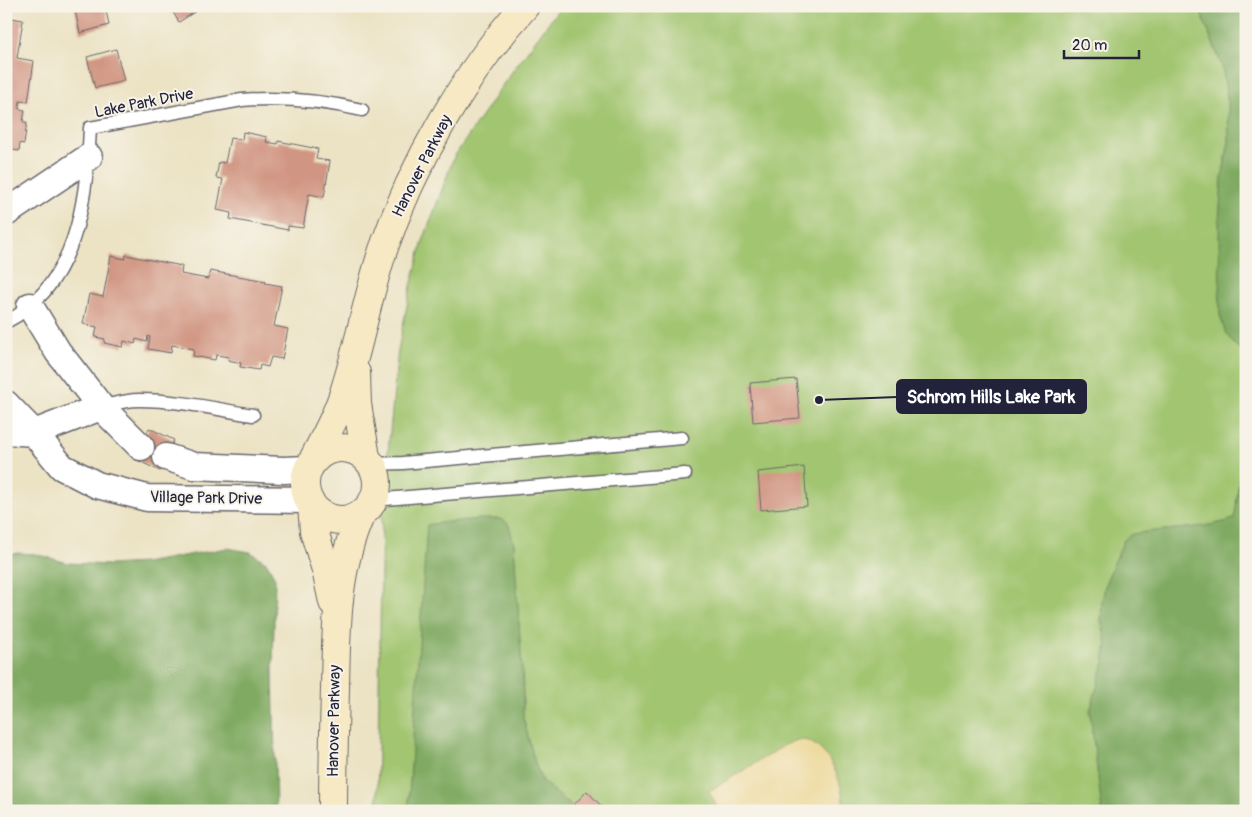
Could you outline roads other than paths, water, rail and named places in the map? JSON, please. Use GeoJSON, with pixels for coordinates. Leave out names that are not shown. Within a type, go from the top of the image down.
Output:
{"type":"FeatureCollection","features":[{"type":"Feature","properties":{"kind":"street","name":"Hanover Parkway"},"geometry":{"type":"LineString","coordinates":[[311,464],[334,420],[346,386],[366,305],[396,215],[440,126],[494,44],[525,6]]}},
{"type":"Feature","properties":{"kind":"street"},"geometry":{"type":"LineString","coordinates":[[6,213],[89,158]]}},
{"type":"Feature","properties":{"kind":"street"},"geometry":{"type":"LineString","coordinates":[[30,306],[58,352],[101,407],[141,447]]}},
{"type":"Feature","properties":{"kind":"street","name":"Hanover Parkway"},"geometry":{"type":"LineString","coordinates":[[357,344],[358,404],[368,461]]}},
{"type":"Feature","properties":{"kind":"street","name":"Village Park Drive"},"geometry":{"type":"LineString","coordinates":[[6,404],[34,433],[62,467],[97,485],[147,498],[310,503]]}},
{"type":"Feature","properties":{"kind":"street"},"geometry":{"type":"LineString","coordinates":[[6,431],[34,433],[101,407]]}},
{"type":"Feature","properties":{"kind":"street"},"geometry":{"type":"LineString","coordinates":[[340,447],[354,450],[368,461],[377,482],[367,507],[348,519],[335,520],[322,515],[310,503],[306,494],[305,482],[311,464],[326,450],[340,447]]}},
{"type":"Feature","properties":{"kind":"street","name":"Village Park Drive"},"geometry":{"type":"LineString","coordinates":[[166,457],[194,466],[284,470],[311,464]]}},
{"type":"Feature","properties":{"kind":"street","name":"Hanover Parkway"},"geometry":{"type":"LineString","coordinates":[[310,503],[314,531],[332,597],[336,631]]}},
{"type":"Feature","properties":{"kind":"street","name":"Hanover Parkway"},"geometry":{"type":"LineString","coordinates":[[333,811],[336,631],[344,563],[350,541],[367,507]]}},
{"type":"Feature","properties":{"kind":"lane","name":"Lake Park Drive"},"geometry":{"type":"LineString","coordinates":[[6,322],[30,306],[48,287],[58,272],[76,233],[84,201],[90,128],[258,99],[340,105],[362,110]]}},
{"type":"Feature","properties":{"kind":"lane"},"geometry":{"type":"LineString","coordinates":[[101,407],[139,400],[184,404],[253,416]]}},
{"type":"Feature","properties":{"kind":"lane"},"geometry":{"type":"LineString","coordinates":[[368,461],[403,463],[682,438]]}},
{"type":"Feature","properties":{"kind":"lane"},"geometry":{"type":"LineString","coordinates":[[367,507],[685,474]]}},
{"type":"Feature","properties":{"kind":"place","name":"Schrom Hills Lake Park"},"geometry":{"type":"Point","coordinates":[819,400]}}]}
